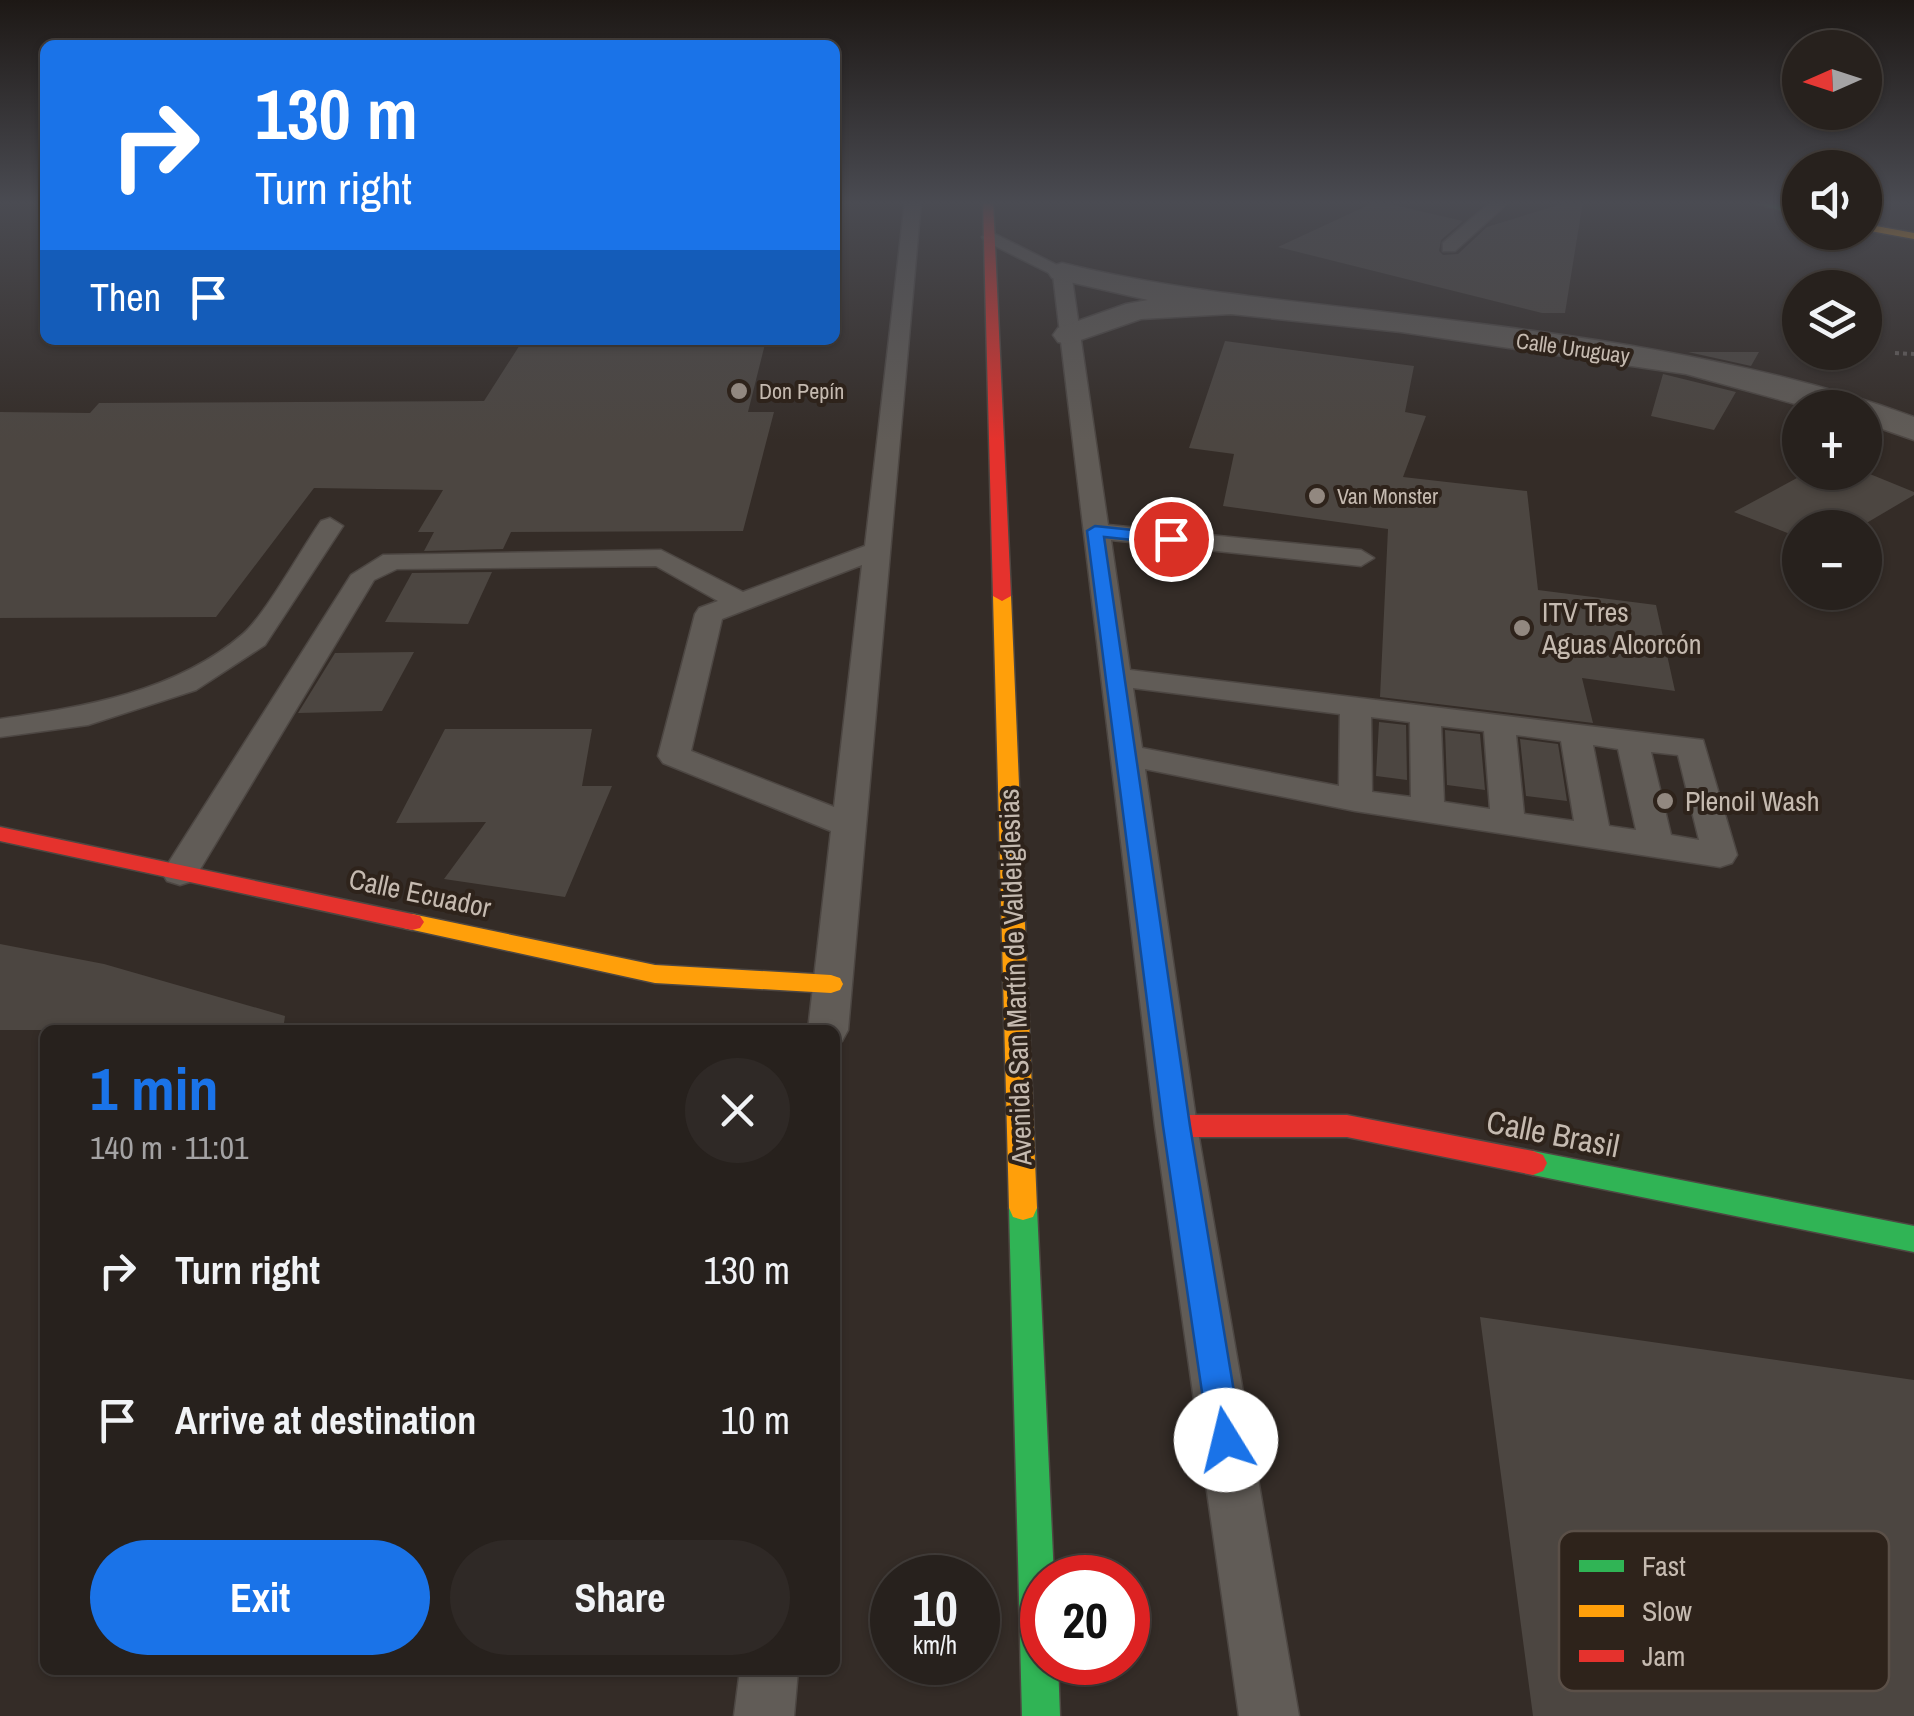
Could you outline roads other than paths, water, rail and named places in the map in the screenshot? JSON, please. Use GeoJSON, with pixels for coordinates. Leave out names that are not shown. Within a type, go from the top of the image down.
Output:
{"type":"FeatureCollection","features":[{"type":"Feature","properties":{"kind":"main road","name":"Avenida San Martín de Valdeiglesias"},"geometry":{"type":"LineString","coordinates":[[992,281],[1040,1716]]}},
{"type":"Feature","properties":{"kind":"main road","name":"Calle Ecuador"},"geometry":{"type":"LineString","coordinates":[[0,834],[655,974],[831,984]]}},
{"type":"Feature","properties":{"kind":"main road","name":"Calle Brasil"},"geometry":{"type":"LineString","coordinates":[[1176,1126],[1347,1126],[1914,1238]]}},
{"type":"Feature","properties":{"kind":"street","name":"Calle Uruguay"},"geometry":{"type":"LineString","coordinates":[[1096,281],[1232,305],[1688,364],[1784,390]]}},
{"type":"Feature","properties":{"kind":"street","name":"Calle Uruguay"},"geometry":{"type":"LineString","coordinates":[[1069,335],[1137,310],[1232,305]]}},
{"type":"Feature","properties":{"kind":"street"},"geometry":{"type":"LineString","coordinates":[[1882,417],[1914,428]]}},
{"type":"Feature","properties":{"kind":"lane"},"geometry":{"type":"LineString","coordinates":[[828,1025],[905,281]]}},
{"type":"Feature","properties":{"kind":"lane"},"geometry":{"type":"LineString","coordinates":[[1063,281],[1176,1126],[1269,1716]]}},
{"type":"Feature","properties":{"kind":"lane"},"geometry":{"type":"LineString","coordinates":[[0,728],[88,716],[185,684],[255,638],[330,526]]}},
{"type":"Feature","properties":{"kind":"lane"},"geometry":{"type":"LineString","coordinates":[[1095,531],[1361,558]]}},
{"type":"Feature","properties":{"kind":"lane"},"geometry":{"type":"LineString","coordinates":[[850,826],[674,756],[709,614],[879,550]]}},
{"type":"Feature","properties":{"kind":"lane"},"geometry":{"type":"LineString","coordinates":[[180,873],[364,575],[392,561],[661,558],[740,601]]}},
{"type":"Feature","properties":{"kind":"lane"},"geometry":{"type":"LineString","coordinates":[[1115,678],[1692,747],[1720,855],[1354,800],[1125,755]]}},
{"type":"Feature","properties":{"kind":"lane"},"geometry":{"type":"LineString","coordinates":[[1354,800],[1356,706]]}},
{"type":"Feature","properties":{"kind":"lane"},"geometry":{"type":"LineString","coordinates":[[1425,715],[1428,811]]}},
{"type":"Feature","properties":{"kind":"lane"},"geometry":{"type":"LineString","coordinates":[[1500,724],[1508,823]]}},
{"type":"Feature","properties":{"kind":"lane"},"geometry":{"type":"LineString","coordinates":[[1575,733],[1594,835]]}},
{"type":"Feature","properties":{"kind":"lane"},"geometry":{"type":"LineString","coordinates":[[1632,741],[1656,844]]}},
{"type":"Feature","properties":{"kind":"lane"},"geometry":{"type":"LineString","coordinates":[[764,1716],[768,1675]]}},
{"type":"Feature","properties":{"kind":"place","name":"Don Pepín"},"geometry":{"type":"Point","coordinates":[739,391]}},
{"type":"Feature","properties":{"kind":"place","name":"Van Monster"},"geometry":{"type":"Point","coordinates":[1317,496]}},
{"type":"Feature","properties":{"kind":"place","name":"ITV Tres Aguas Alcorcón"},"geometry":{"type":"Point","coordinates":[1522,628]}},
{"type":"Feature","properties":{"kind":"place","name":"Plenoil Wash"},"geometry":{"type":"Point","coordinates":[1665,801]}}]}
